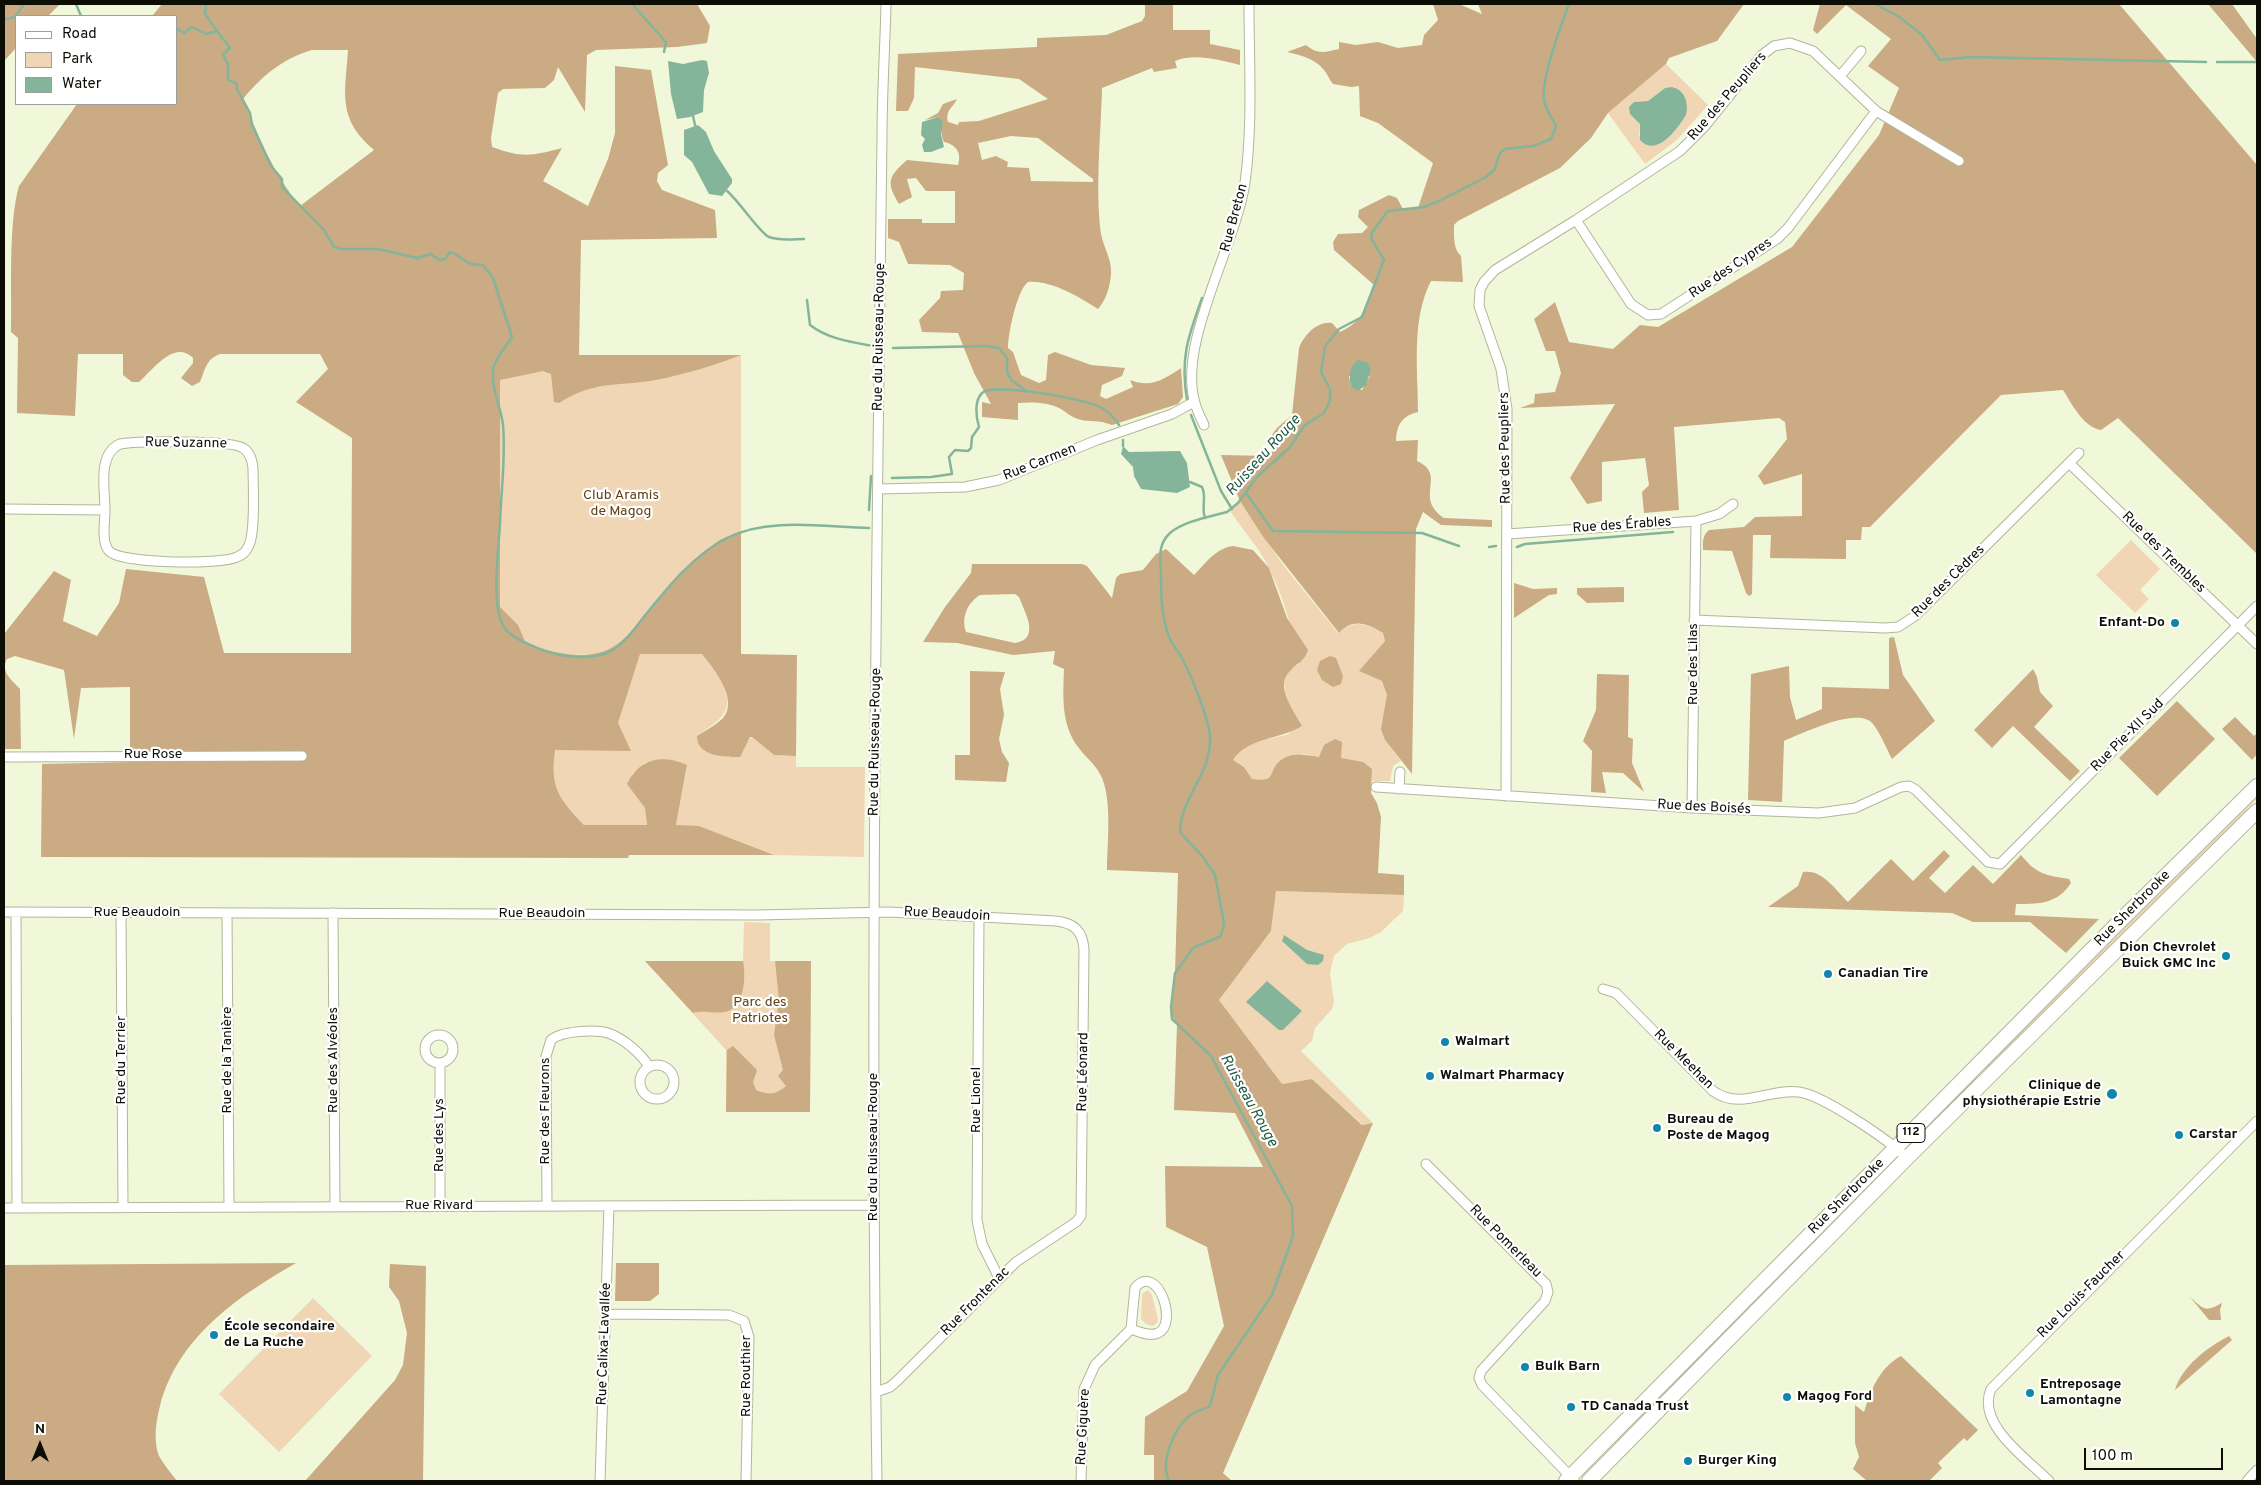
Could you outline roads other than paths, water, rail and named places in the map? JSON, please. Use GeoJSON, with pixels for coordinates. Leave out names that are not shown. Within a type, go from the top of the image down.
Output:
{"type":"FeatureCollection","features":[{"type":"Feature","properties":{"kind":"main road","name":"Rue Sherbrooke"},"geometry":{"type":"LineString","coordinates":[[1571,1480],[1896,1147],[2257,786]]}},
{"type":"Feature","properties":{"kind":"main road","name":"Rue Sherbrooke"},"geometry":{"type":"LineString","coordinates":[[1590,1481],[1907,1158],[2257,811]]}},
{"type":"Feature","properties":{"kind":"street","name":"Rue du Ruisseau-Rouge"},"geometry":{"type":"LineString","coordinates":[[877,1481],[874,1205],[875,913],[882,120],[886,4]]}},
{"type":"Feature","properties":{"kind":"street","name":"Rue Breton"},"geometry":{"type":"LineString","coordinates":[[1204,424],[1194,402],[1193,363],[1195,341],[1231,239],[1244,185],[1249,112],[1249,4]]}},
{"type":"Feature","properties":{"kind":"street","name":"Rue des Peupliers"},"geometry":{"type":"LineString","coordinates":[[1506,796],[1507,399],[1501,369],[1479,306],[1480,290],[1484,282],[1495,270],[1576,220],[1680,151],[1705,126],[1768,50],[1782,43],[1805,47],[1841,76]]}},
{"type":"Feature","properties":{"kind":"street"},"geometry":{"type":"LineString","coordinates":[[1861,51],[1841,76],[1876,111],[1960,161]]}},
{"type":"Feature","properties":{"kind":"street","name":"Rue des Cypres"},"geometry":{"type":"LineString","coordinates":[[1576,220],[1631,304],[1648,315],[1661,314],[1777,239],[1788,228],[1876,111]]}},
{"type":"Feature","properties":{"kind":"street","name":"Rue Carmen"},"geometry":{"type":"LineString","coordinates":[[878,488],[965,486],[999,480],[1105,437],[1179,411],[1194,402]]}},
{"type":"Feature","properties":{"kind":"street","name":"Rue Suzanne"},"geometry":{"type":"LineString","coordinates":[[120,444],[225,444],[243,448],[251,456],[253,468],[252,538],[247,549],[237,557],[213,561],[140,561],[118,557],[110,552],[105,544],[105,510],[105,461],[109,452],[120,444]]}},
{"type":"Feature","properties":{"kind":"street","name":"Rue des Cèdres"},"geometry":{"type":"LineString","coordinates":[[1694,620],[1884,628],[1904,624],[1915,616],[2079,453]]}},
{"type":"Feature","properties":{"kind":"street","name":"Rue des Trembles"},"geometry":{"type":"LineString","coordinates":[[2068,463],[2257,644]]}},
{"type":"Feature","properties":{"kind":"street","name":"Rue des Érables"},"geometry":{"type":"LineString","coordinates":[[1507,534],[1696,520],[1718,514],[1733,504]]}},
{"type":"Feature","properties":{"kind":"street"},"geometry":{"type":"LineString","coordinates":[[4,509],[105,510]]}},
{"type":"Feature","properties":{"kind":"street","name":"Rue des Lilas"},"geometry":{"type":"LineString","coordinates":[[1692,808],[1696,520]]}},
{"type":"Feature","properties":{"kind":"street","name":"Rue Pie-XII Sud"},"geometry":{"type":"LineString","coordinates":[[1997,864],[2006,860],[2257,606]]}},
{"type":"Feature","properties":{"kind":"street","name":"Rue Rose"},"geometry":{"type":"LineString","coordinates":[[4,757],[302,756]]}},
{"type":"Feature","properties":{"kind":"street"},"geometry":{"type":"LineString","coordinates":[[1399,789],[1400,772]]}},
{"type":"Feature","properties":{"kind":"street","name":"Rue des Boisés"},"geometry":{"type":"LineString","coordinates":[[1376,787],[1692,808],[1831,812],[1855,808],[1901,787],[1909,786],[1916,790],[1988,862],[1997,864]]}},
{"type":"Feature","properties":{"kind":"street","name":"Rue Beaudoin"},"geometry":{"type":"LineString","coordinates":[[4,912],[767,915],[875,913],[1062,922],[1078,930]]}},
{"type":"Feature","properties":{"kind":"street"},"geometry":{"type":"LineString","coordinates":[[16,912],[17,1208]]}},
{"type":"Feature","properties":{"kind":"street","name":"Rue du Terrier"},"geometry":{"type":"LineString","coordinates":[[121,913],[123,1207]]}},
{"type":"Feature","properties":{"kind":"street","name":"Rue de la Tanière"},"geometry":{"type":"LineString","coordinates":[[227,913],[228,1207]]}},
{"type":"Feature","properties":{"kind":"street","name":"Rue des Alvéoles"},"geometry":{"type":"LineString","coordinates":[[333,913],[335,1207]]}},
{"type":"Feature","properties":{"kind":"street","name":"Rue Lionel"},"geometry":{"type":"LineString","coordinates":[[979,917],[976,1213],[982,1244],[999,1278]]}},
{"type":"Feature","properties":{"kind":"street","name":"Rue Léonard"},"geometry":{"type":"LineString","coordinates":[[1078,930],[1083,938],[1084,950],[1081,1216]]}},
{"type":"Feature","properties":{"kind":"street","name":"Rue Meehan"},"geometry":{"type":"LineString","coordinates":[[1603,989],[1616,993],[1713,1091],[1722,1097],[1738,1100],[1792,1092],[1804,1093],[1896,1147],[1907,1158]]}},
{"type":"Feature","properties":{"kind":"street","name":"Rue des Fleurons"},"geometry":{"type":"LineString","coordinates":[[547,1206],[546,1056],[551,1040],[558,1035],[566,1033],[607,1033],[639,1054],[649,1067]]}},
{"type":"Feature","properties":{"kind":"street","name":"Rue des Lys"},"geometry":{"type":"LineString","coordinates":[[440,1064],[440,1206]]}},
{"type":"Feature","properties":{"kind":"street","name":"Rue Louis-Faucher"},"geometry":{"type":"LineString","coordinates":[[2049,1481],[1992,1424],[1987,1404],[1991,1389],[2257,1121]]}},
{"type":"Feature","properties":{"kind":"street","name":"Rue Pomerleau"},"geometry":{"type":"LineString","coordinates":[[1426,1164],[1546,1284],[1548,1292],[1545,1301],[1481,1371],[1479,1378],[1482,1385],[1571,1480]]}},
{"type":"Feature","properties":{"kind":"street","name":"Rue Rivard"},"geometry":{"type":"LineString","coordinates":[[4,1208],[874,1205]]}},
{"type":"Feature","properties":{"kind":"street","name":"Rue Calixa-Lavallée"},"geometry":{"type":"LineString","coordinates":[[600,1481],[609,1206]]}},
{"type":"Feature","properties":{"kind":"street","name":"Rue Frontenac"},"geometry":{"type":"LineString","coordinates":[[876,1392],[894,1384],[999,1278],[1025,1255],[1076,1222],[1081,1216]]}},
{"type":"Feature","properties":{"kind":"street"},"geometry":{"type":"LineString","coordinates":[[1151,1282],[1157,1286],[1161,1294],[1165,1312],[1165,1326],[1162,1330],[1153,1334],[1131,1329],[1134,1290],[1139,1283],[1151,1282]]}},
{"type":"Feature","properties":{"kind":"street","name":"Rue Routhier"},"geometry":{"type":"LineString","coordinates":[[606,1314],[729,1315],[744,1321],[749,1337],[746,1481]]}},
{"type":"Feature","properties":{"kind":"street","name":"Rue Giguère"},"geometry":{"type":"LineString","coordinates":[[1082,1481],[1082,1409],[1085,1384],[1095,1365],[1131,1329]]}},
{"type":"Feature","properties":{"kind":"street"},"geometry":{"type":"LineString","coordinates":[[2247,1481],[2257,1470]]}},
{"type":"Feature","properties":{"kind":"water"},"geometry":{"type":"Polygon","coordinates":[[[702,60],[707,61],[709,73],[704,90],[703,112],[677,119],[671,94],[668,61],[683,64],[702,60]]]}},
{"type":"Feature","properties":{"kind":"water"},"geometry":{"type":"Polygon","coordinates":[[[1672,87],[1680,91],[1685,98],[1687,106],[1686,115],[1666,140],[1653,146],[1646,145],[1640,140],[1640,124],[1630,114],[1629,107],[1634,102],[1648,101],[1665,88],[1672,87]]]}},
{"type":"Feature","properties":{"kind":"water"},"geometry":{"type":"Polygon","coordinates":[[[938,117],[943,122],[941,134],[944,147],[931,152],[924,152],[922,145],[925,139],[921,135],[922,122],[938,117]]]}},
{"type":"Feature","properties":{"kind":"water"},"geometry":{"type":"Polygon","coordinates":[[[698,125],[706,132],[714,151],[732,179],[732,183],[722,196],[709,194],[692,162],[684,155],[684,130],[698,125]]]}},
{"type":"Feature","properties":{"kind":"water"},"geometry":{"type":"Polygon","coordinates":[[[1358,360],[1367,362],[1371,370],[1366,385],[1358,391],[1351,387],[1350,376],[1353,365],[1358,360]]]}},
{"type":"Feature","properties":{"kind":"water"},"geometry":{"type":"Polygon","coordinates":[[[1123,446],[1129,452],[1180,451],[1187,463],[1190,487],[1177,493],[1141,489],[1134,476],[1133,467],[1121,454],[1123,446]]]}},
{"type":"Feature","properties":{"kind":"water"},"geometry":{"type":"Polygon","coordinates":[[[1284,935],[1307,950],[1324,955],[1323,961],[1318,965],[1307,964],[1282,941],[1284,935]]]}},
{"type":"Feature","properties":{"kind":"water"},"geometry":{"type":"Polygon","coordinates":[[[1267,981],[1302,1011],[1283,1030],[1279,1030],[1246,1002],[1267,981]]]}},
{"type":"Feature","properties":{"kind":"waterway"},"geometry":{"type":"LineString","coordinates":[[16,15],[24,4]]}},
{"type":"Feature","properties":{"kind":"waterway"},"geometry":{"type":"LineString","coordinates":[[76,4],[81,15]]}},
{"type":"Feature","properties":{"kind":"waterway"},"geometry":{"type":"LineString","coordinates":[[206,4],[205,14],[217,31]]}},
{"type":"Feature","properties":{"kind":"waterway"},"geometry":{"type":"LineString","coordinates":[[632,4],[666,42],[664,52]]}},
{"type":"Feature","properties":{"kind":"waterway","name":"Ruisseau Rouge"},"geometry":{"type":"LineString","coordinates":[[1169,1481],[1166,1465],[1173,1438],[1189,1416],[1210,1406],[1218,1375],[1272,1295],[1293,1236],[1292,1206],[1211,1056],[1172,1019],[1171,1007],[1175,973],[1193,948],[1221,936],[1224,923],[1215,875],[1203,857],[1180,832],[1181,819],[1185,808],[1206,763],[1210,736],[1203,708],[1194,685],[1182,658],[1170,639],[1165,623],[1161,597],[1160,556],[1163,542],[1170,533],[1182,525],[1227,512],[1238,503],[1257,477],[1289,448],[1305,425],[1324,413],[1330,400],[1330,389],[1321,372],[1325,346],[1339,329],[1362,317],[1384,260],[1371,238],[1372,232],[1388,211],[1424,207],[1439,201],[1486,177],[1494,170],[1500,153],[1505,149],[1533,146],[1551,139],[1556,126],[1545,104],[1544,92],[1552,52],[1569,4]]}},
{"type":"Feature","properties":{"kind":"waterway"},"geometry":{"type":"LineString","coordinates":[[1875,4],[1898,16],[1922,35],[1940,60],[1971,57],[2206,62]]}},
{"type":"Feature","properties":{"kind":"waterway"},"geometry":{"type":"LineString","coordinates":[[4,20],[15,17]]}},
{"type":"Feature","properties":{"kind":"waterway"},"geometry":{"type":"LineString","coordinates":[[178,29],[184,33],[192,27],[206,34],[217,31],[230,48],[223,54],[228,65],[228,80],[236,83],[237,89],[250,113],[252,125],[271,166],[282,179],[282,187],[324,230],[334,247],[341,249],[378,249],[417,258],[431,254],[439,260],[445,259],[450,252],[471,264],[483,265],[493,278],[512,337],[497,358],[494,366],[493,381],[502,418],[504,437],[496,580],[498,610],[501,622],[514,637],[537,648],[563,655],[590,657],[607,653],[624,641],[683,571],[704,553],[727,538],[760,527],[778,525],[869,528]]}},
{"type":"Feature","properties":{"kind":"waterway"},"geometry":{"type":"LineString","coordinates":[[2217,62],[2257,62]]}},
{"type":"Feature","properties":{"kind":"waterway"},"geometry":{"type":"LineString","coordinates":[[693,116],[695,125]]}},
{"type":"Feature","properties":{"kind":"waterway"},"geometry":{"type":"LineString","coordinates":[[727,191],[769,237],[804,239]]}},
{"type":"Feature","properties":{"kind":"waterway"},"geometry":{"type":"LineString","coordinates":[[1187,400],[1184,372],[1185,360],[1189,336],[1202,298]]}},
{"type":"Feature","properties":{"kind":"waterway"},"geometry":{"type":"LineString","coordinates":[[807,300],[810,325],[817,330],[832,337],[873,346]]}},
{"type":"Feature","properties":{"kind":"waterway"},"geometry":{"type":"LineString","coordinates":[[893,348],[987,346],[999,348],[1007,358],[1007,372],[1011,380],[1025,390]]}},
{"type":"Feature","properties":{"kind":"waterway"},"geometry":{"type":"LineString","coordinates":[[892,478],[931,477],[952,474],[949,457],[955,450],[968,451],[971,448],[972,437],[979,427],[977,414],[979,396],[989,390],[1020,390],[1077,400],[1106,410],[1119,425]]}},
{"type":"Feature","properties":{"kind":"waterway"},"geometry":{"type":"LineString","coordinates":[[1191,415],[1221,491],[1232,509]]}},
{"type":"Feature","properties":{"kind":"waterway"},"geometry":{"type":"LineString","coordinates":[[1123,440],[1123,446]]}},
{"type":"Feature","properties":{"kind":"waterway"},"geometry":{"type":"LineString","coordinates":[[869,510],[871,476]]}},
{"type":"Feature","properties":{"kind":"waterway"},"geometry":{"type":"LineString","coordinates":[[1190,482],[1202,487],[1205,518]]}},
{"type":"Feature","properties":{"kind":"waterway"},"geometry":{"type":"LineString","coordinates":[[1246,493],[1273,531],[1422,533],[1459,546]]}},
{"type":"Feature","properties":{"kind":"waterway"},"geometry":{"type":"LineString","coordinates":[[1517,547],[1525,544],[1673,532]]}},
{"type":"Feature","properties":{"kind":"waterway"},"geometry":{"type":"LineString","coordinates":[[1489,547],[1496,546]]}},
{"type":"Feature","properties":{"kind":"place","name":"Enfant-Do"},"geometry":{"type":"Point","coordinates":[2175,623]}},
{"type":"Feature","properties":{"kind":"place","name":"Dion Chevrolet Buick GMC Inc"},"geometry":{"type":"Point","coordinates":[2226,956]}},
{"type":"Feature","properties":{"kind":"place","name":"Canadian Tire"},"geometry":{"type":"Point","coordinates":[1828,974]}},
{"type":"Feature","properties":{"kind":"place","name":"Walmart"},"geometry":{"type":"Point","coordinates":[1445,1042]}},
{"type":"Feature","properties":{"kind":"place","name":"Walmart Pharmacy"},"geometry":{"type":"Point","coordinates":[1430,1076]}},
{"type":"Feature","properties":{"kind":"place","name":"Clinique de physiothérapie Estrie"},"geometry":{"type":"Point","coordinates":[2112,1094]}},
{"type":"Feature","properties":{"kind":"place","name":"Bureau de Poste de Magog"},"geometry":{"type":"Point","coordinates":[1657,1128]}},
{"type":"Feature","properties":{"kind":"place","name":"Carstar"},"geometry":{"type":"Point","coordinates":[2179,1135]}},
{"type":"Feature","properties":{"kind":"place","name":"École secondaire de La Ruche"},"geometry":{"type":"Point","coordinates":[214,1335]}},
{"type":"Feature","properties":{"kind":"place","name":"Bulk Barn"},"geometry":{"type":"Point","coordinates":[1525,1367]}},
{"type":"Feature","properties":{"kind":"place","name":"Entreposage Lamontagne"},"geometry":{"type":"Point","coordinates":[2030,1393]}},
{"type":"Feature","properties":{"kind":"place","name":"Magog Ford"},"geometry":{"type":"Point","coordinates":[1787,1397]}},
{"type":"Feature","properties":{"kind":"place","name":"TD Canada Trust"},"geometry":{"type":"Point","coordinates":[1571,1407]}},
{"type":"Feature","properties":{"kind":"place","name":"Burger King"},"geometry":{"type":"Point","coordinates":[1688,1461]}},
{"type":"Feature","properties":{"kind":"park label","name":"Club Aramis de Magog"},"geometry":{"type":"Point","coordinates":[621,504]}},
{"type":"Feature","properties":{"kind":"park label","name":"Parc des Patriotes"},"geometry":{"type":"Point","coordinates":[760,1012]}}]}
